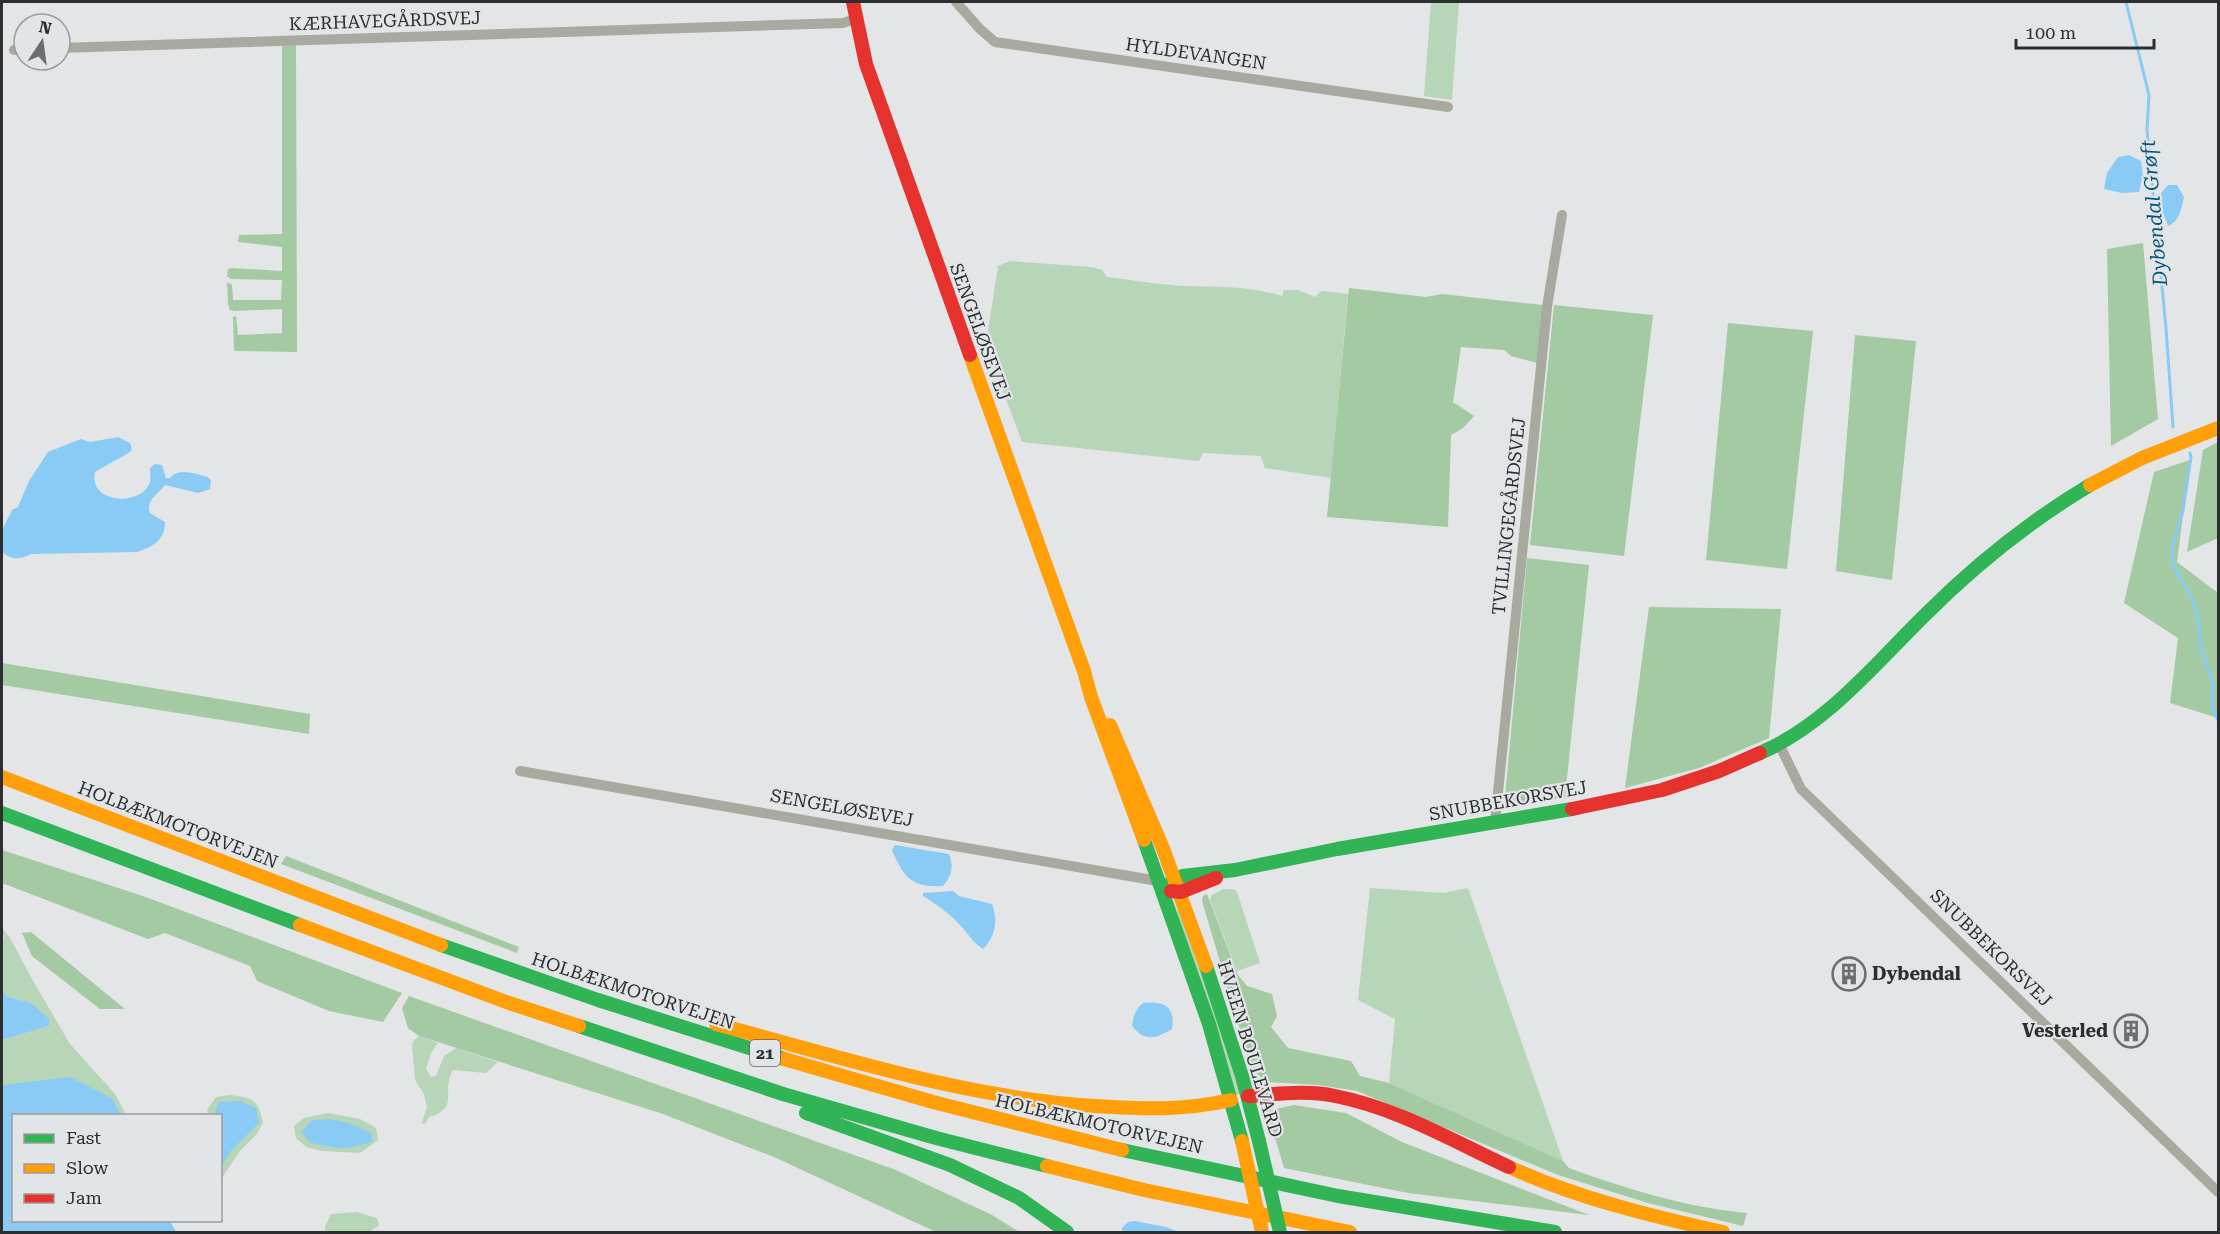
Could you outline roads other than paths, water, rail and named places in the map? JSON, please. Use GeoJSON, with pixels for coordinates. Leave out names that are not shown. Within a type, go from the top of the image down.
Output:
{"type":"FeatureCollection","features":[{"type":"Feature","properties":{"kind":"main road","name":"SENGELØSEVEJ"},"geometry":{"type":"LineString","coordinates":[[853,2],[855,19],[870,75],[1160,886]]}},
{"type":"Feature","properties":{"kind":"main road","name":"SNUBBEKORSVEJ"},"geometry":{"type":"LineString","coordinates":[[1176,878],[1235,870],[1278,860],[1617,801],[1674,788],[1718,773],[1779,744],[1848,693],[1942,598],[2015,534],[2082,489],[2168,447],[2218,428]]}},
{"type":"Feature","properties":{"kind":"main road","name":"SENGELØSEVEJ"},"geometry":{"type":"LineString","coordinates":[[1084,671],[1141,791],[1176,878]]}},
{"type":"Feature","properties":{"kind":"main road","name":"HOLBÆKMOTORVEJEN"},"geometry":{"type":"LineString","coordinates":[[2,777],[519,972],[795,1063],[945,1106],[1148,1156],[1341,1196],[1555,1233]]}},
{"type":"Feature","properties":{"kind":"main road","name":"21"},"geometry":{"type":"LineString","coordinates":[[2,813],[509,1003],[783,1094],[936,1137],[1144,1190],[1350,1233]]}},
{"type":"Feature","properties":{"kind":"main road","name":"SNUBBEKORSVEJ"},"geometry":{"type":"LineString","coordinates":[[1160,886],[1181,892],[1235,870]]}},
{"type":"Feature","properties":{"kind":"main road"},"geometry":{"type":"LineString","coordinates":[[1160,886],[1176,878]]}},
{"type":"Feature","properties":{"kind":"main road","name":"HVEEN BOULEVARD"},"geometry":{"type":"LineString","coordinates":[[1176,878],[1248,1096],[1280,1233]]}},
{"type":"Feature","properties":{"kind":"main road","name":"HVEEN BOULEVARD"},"geometry":{"type":"LineString","coordinates":[[1160,886],[1209,1024],[1242,1141],[1262,1233]]}},
{"type":"Feature","properties":{"kind":"main road"},"geometry":{"type":"LineString","coordinates":[[640,1013],[698,1019],[941,1084],[1045,1103],[1153,1110],[1199,1107],[1248,1096],[1306,1093],[1359,1102],[1405,1119],[1536,1178],[1602,1202],[1722,1233]]}},
{"type":"Feature","properties":{"kind":"main road"},"geometry":{"type":"LineString","coordinates":[[783,1094],[803,1112],[950,1165],[1019,1198],[1067,1233]]}},
{"type":"Feature","properties":{"kind":"street","name":"HYLDEVANGEN"},"geometry":{"type":"LineString","coordinates":[[956,2],[995,42],[1448,107]]}},
{"type":"Feature","properties":{"kind":"street","name":"KÆRHAVEGÅRDSVEJ"},"geometry":{"type":"LineString","coordinates":[[72,48],[843,23],[855,19]]}},
{"type":"Feature","properties":{"kind":"street","name":"TVILLINGEGÅRDSVEJ"},"geometry":{"type":"LineString","coordinates":[[1496,822],[1547,308],[1562,215]]}},
{"type":"Feature","properties":{"kind":"street","name":"SNUBBEKORSVEJ"},"geometry":{"type":"LineString","coordinates":[[1779,744],[1801,789],[2218,1192]]}},
{"type":"Feature","properties":{"kind":"street","name":"SENGELØSEVEJ"},"geometry":{"type":"LineString","coordinates":[[520,771],[1160,886]]}},
{"type":"Feature","properties":{"kind":"water"},"geometry":{"type":"Polygon","coordinates":[[[2129,155],[2141,161],[2143,176],[2139,192],[2122,193],[2104,189],[2107,173],[2118,157],[2129,155]]]}},
{"type":"Feature","properties":{"kind":"water"},"geometry":{"type":"Polygon","coordinates":[[[2168,185],[2177,185],[2184,197],[2178,218],[2168,226],[2162,210],[2161,193],[2168,185]]]}},
{"type":"Feature","properties":{"kind":"water"},"geometry":{"type":"Polygon","coordinates":[[[118,437],[130,443],[132,449],[95,472],[95,483],[107,496],[127,498],[145,490],[150,482],[150,468],[155,464],[162,465],[166,478],[183,472],[208,477],[211,481],[210,489],[198,493],[165,485],[149,505],[150,513],[165,522],[163,534],[157,542],[137,552],[31,554],[16,558],[9,557],[2,552],[2,530],[12,510],[18,507],[29,481],[48,452],[81,439],[90,442],[118,437]]]}},
{"type":"Feature","properties":{"kind":"water"},"geometry":{"type":"Polygon","coordinates":[[[895,845],[949,854],[951,871],[943,886],[923,885],[910,878],[900,867],[892,850],[895,845]]]}},
{"type":"Feature","properties":{"kind":"water"},"geometry":{"type":"Polygon","coordinates":[[[953,891],[959,896],[992,904],[995,928],[991,939],[983,949],[951,916],[923,896],[923,893],[953,891]]]}},
{"type":"Feature","properties":{"kind":"water"},"geometry":{"type":"Polygon","coordinates":[[[2,991],[6,996],[31,1003],[49,1019],[49,1026],[2,1040],[2,991]]]}},
{"type":"Feature","properties":{"kind":"water"},"geometry":{"type":"Polygon","coordinates":[[[1143,1003],[1162,1004],[1170,1010],[1173,1021],[1172,1029],[1155,1037],[1141,1035],[1132,1026],[1137,1010],[1143,1003]]]}},
{"type":"Feature","properties":{"kind":"water"},"geometry":{"type":"Polygon","coordinates":[[[70,1077],[113,1099],[120,1114],[12,1114],[12,1222],[171,1222],[176,1232],[2,1232],[2,1085],[70,1077]]]}},
{"type":"Feature","properties":{"kind":"water"},"geometry":{"type":"Polygon","coordinates":[[[241,1101],[256,1108],[259,1123],[230,1152],[222,1165],[222,1114],[214,1114],[219,1102],[241,1101]]]}},
{"type":"Feature","properties":{"kind":"water"},"geometry":{"type":"Polygon","coordinates":[[[329,1119],[351,1124],[371,1133],[373,1141],[341,1148],[309,1142],[301,1131],[313,1120],[329,1119]]]}},
{"type":"Feature","properties":{"kind":"water"},"geometry":{"type":"Polygon","coordinates":[[[1134,1221],[1179,1232],[1122,1232],[1122,1228],[1128,1222],[1134,1221]]]}},
{"type":"Feature","properties":{"kind":"waterway","name":"Dybendal Grøft"},"geometry":{"type":"LineString","coordinates":[[2126,2],[2149,95],[2147,130],[2173,427]]}},
{"type":"Feature","properties":{"kind":"waterway","name":"Dybendal Grøft"},"geometry":{"type":"LineString","coordinates":[[2190,453],[2183,511],[2172,547],[2173,565],[2193,600],[2201,649],[2213,682],[2212,707],[2218,720]]}},
{"type":"Feature","properties":{"kind":"place","name":"Dybendal"},"geometry":{"type":"Point","coordinates":[1849,974]}},
{"type":"Feature","properties":{"kind":"place","name":"Vesterled"},"geometry":{"type":"Point","coordinates":[2131,1031]}}]}
